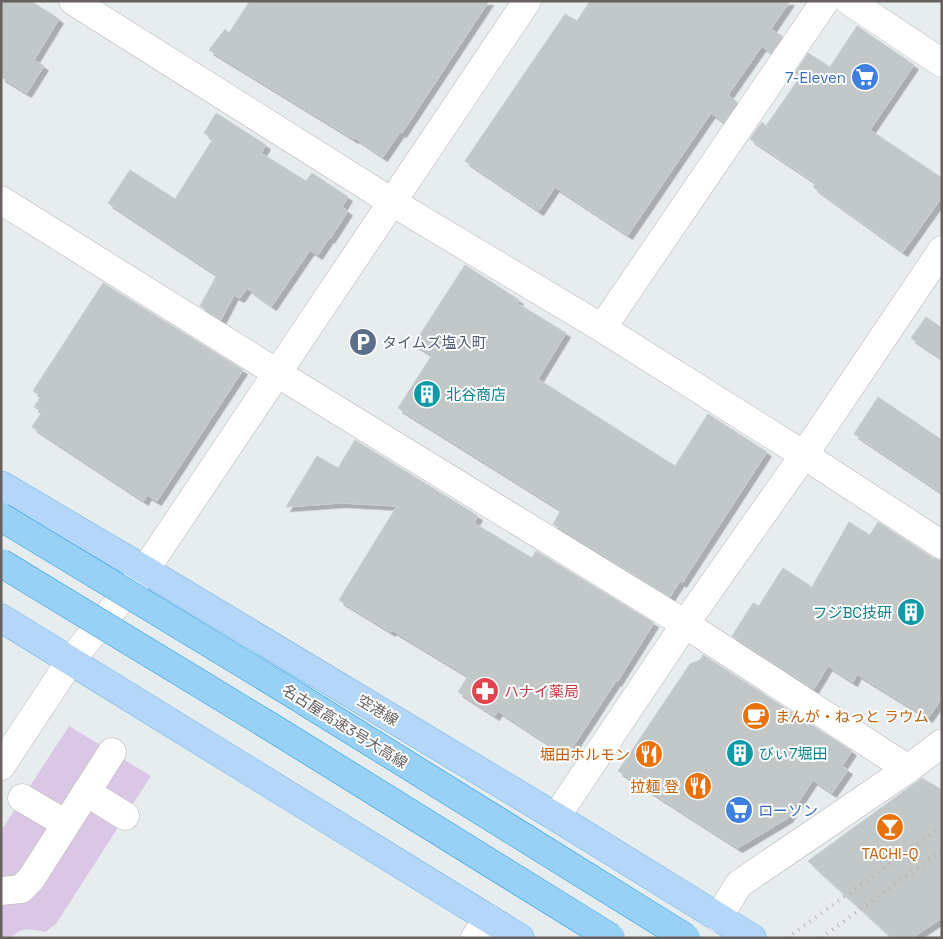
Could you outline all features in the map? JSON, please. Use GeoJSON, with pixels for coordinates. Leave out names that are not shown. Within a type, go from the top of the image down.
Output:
{"type":"FeatureCollection","features":[{"type":"Feature","properties":{"kind":"highway","name":"名古屋高速3号大高線"},"geometry":{"type":"LineString","coordinates":[[1,517],[290,692],[686,938]]}},
{"type":"Feature","properties":{"kind":"highway"},"geometry":{"type":"LineString","coordinates":[[1,563],[271,727],[611,938]]}},
{"type":"Feature","properties":{"kind":"main road","name":"空港線"},"geometry":{"type":"LineString","coordinates":[[1,485],[556,817],[752,938]]}},
{"type":"Feature","properties":{"kind":"main road"},"geometry":{"type":"LineString","coordinates":[[1,618],[70,660],[482,928],[520,938]]}},
{"type":"Feature","properties":{"kind":"street"},"geometry":{"type":"LineString","coordinates":[[73,1],[392,202],[602,328],[804,455],[942,545]]}},
{"type":"Feature","properties":{"kind":"street"},"geometry":{"type":"LineString","coordinates":[[1,766],[70,660],[145,570],[527,1]]}},
{"type":"Feature","properties":{"kind":"street"},"geometry":{"type":"LineString","coordinates":[[602,328],[825,1]]}},
{"type":"Feature","properties":{"kind":"street"},"geometry":{"type":"LineString","coordinates":[[849,1],[942,63]]}},
{"type":"Feature","properties":{"kind":"street"},"geometry":{"type":"LineString","coordinates":[[1,200],[277,373],[685,624],[908,769]]}},
{"type":"Feature","properties":{"kind":"street"},"geometry":{"type":"LineString","coordinates":[[556,817],[685,624],[804,455],[942,250]]}},
{"type":"Feature","properties":{"kind":"street"},"geometry":{"type":"LineString","coordinates":[[718,918],[738,884],[908,769],[942,743]]}},
{"type":"Feature","properties":{"kind":"street"},"geometry":{"type":"LineString","coordinates":[[1,890],[21,890],[31,879],[112,752]]}},
{"type":"Feature","properties":{"kind":"street"},"geometry":{"type":"LineString","coordinates":[[86,792],[125,816]]}},
{"type":"Feature","properties":{"kind":"street"},"geometry":{"type":"LineString","coordinates":[[22,798],[66,824]]}},
{"type":"Feature","properties":{"kind":"shaded area"},"geometry":{"type":"Polygon","coordinates":[[[69,726],[151,776],[56,924],[45,932],[26,930],[10,937],[1,938],[1,831],[69,726]]]}},
{"type":"Feature","properties":{"kind":"building"},"geometry":{"type":"Polygon","coordinates":[[[1,1],[31,1],[59,19],[34,60],[44,66],[27,93],[1,77],[1,1]]]}},
{"type":"Feature","properties":{"kind":"building"},"geometry":{"type":"Polygon","coordinates":[[[250,1],[489,1],[402,133],[400,132],[383,157],[355,138],[209,50],[225,29],[229,33],[250,1]]]}},
{"type":"Feature","properties":{"kind":"building"},"geometry":{"type":"Polygon","coordinates":[[[590,1],[790,1],[771,29],[782,36],[771,53],[762,46],[728,95],[737,102],[724,122],[711,113],[628,235],[555,187],[539,211],[465,161],[565,14],[577,21],[590,1]]]}},
{"type":"Feature","properties":{"kind":"building"},"geometry":{"type":"Polygon","coordinates":[[[857,26],[914,65],[870,130],[942,178],[942,197],[903,252],[813,187],[816,183],[750,139],[762,122],[766,126],[800,77],[795,73],[808,53],[830,67],[857,26]]]}},
{"type":"Feature","properties":{"kind":"building"},"geometry":{"type":"Polygon","coordinates":[[[216,113],[266,145],[261,153],[306,181],[312,173],[348,197],[342,207],[348,211],[330,239],[318,255],[310,250],[272,306],[247,288],[240,298],[234,295],[221,320],[200,306],[217,275],[108,203],[130,170],[175,199],[213,139],[204,133],[216,113]]]}},
{"type":"Feature","properties":{"kind":"building"},"geometry":{"type":"Polygon","coordinates":[[[465,265],[519,300],[517,303],[566,333],[538,379],[675,466],[708,414],[767,452],[682,583],[680,581],[670,597],[553,524],[561,510],[398,408],[432,355],[414,344],[465,265]]]}},
{"type":"Feature","properties":{"kind":"building"},"geometry":{"type":"Polygon","coordinates":[[[103,283],[243,370],[157,501],[147,495],[144,501],[32,427],[42,412],[34,407],[41,396],[33,391],[103,283]]]}},
{"type":"Feature","properties":{"kind":"building"},"geometry":{"type":"Polygon","coordinates":[[[926,317],[942,328],[942,359],[911,338],[926,317]]]}},
{"type":"Feature","properties":{"kind":"building"},"geometry":{"type":"Polygon","coordinates":[[[878,397],[942,440],[942,493],[854,434],[878,397]]]}},
{"type":"Feature","properties":{"kind":"building"},"geometry":{"type":"Polygon","coordinates":[[[355,440],[478,516],[474,523],[532,558],[536,551],[654,623],[567,756],[498,711],[495,716],[458,692],[468,676],[339,600],[397,506],[341,503],[286,507],[317,456],[338,468],[355,440]]]}},
{"type":"Feature","properties":{"kind":"building"},"geometry":{"type":"Polygon","coordinates":[[[849,522],[870,535],[878,522],[933,558],[942,561],[942,698],[928,718],[857,674],[853,682],[828,666],[814,689],[732,636],[753,603],[759,606],[783,568],[812,587],[849,522]]]}},
{"type":"Feature","properties":{"kind":"building","name":"びぃ7堀田"},"geometry":{"type":"Polygon","coordinates":[[[703,655],[852,751],[842,766],[848,770],[832,793],[813,780],[788,818],[738,848],[618,771],[690,664],[700,660],[703,655]]]}},
{"type":"Feature","properties":{"kind":"building"},"geometry":{"type":"Polygon","coordinates":[[[922,778],[942,790],[942,918],[912,938],[892,938],[808,861],[922,778]]]}},
{"type":"Feature","properties":{"kind":"railway"},"geometry":{"type":"LineString","coordinates":[[787,938],[942,826]]}},
{"type":"Feature","properties":{"kind":"railway"},"geometry":{"type":"LineString","coordinates":[[821,938],[942,850]]}},
{"type":"Feature","properties":{"kind":"place","name":"7-Eleven"},"geometry":{"type":"Point","coordinates":[865,77]}},
{"type":"Feature","properties":{"kind":"place","name":"タイムズ塩入町"},"geometry":{"type":"Point","coordinates":[363,342]}},
{"type":"Feature","properties":{"kind":"place","name":"北谷商店"},"geometry":{"type":"Point","coordinates":[427,394]}},
{"type":"Feature","properties":{"kind":"place","name":"フジBC技研"},"geometry":{"type":"Point","coordinates":[911,612]}},
{"type":"Feature","properties":{"kind":"place","name":"ハナイ薬局"},"geometry":{"type":"Point","coordinates":[485,691]}},
{"type":"Feature","properties":{"kind":"place","name":"まんが・ねっと ラウム"},"geometry":{"type":"Point","coordinates":[756,716]}},
{"type":"Feature","properties":{"kind":"place","name":"びぃ7堀田"},"geometry":{"type":"Point","coordinates":[740,753]}},
{"type":"Feature","properties":{"kind":"place","name":"堀田ホルモン"},"geometry":{"type":"Point","coordinates":[649,754]}},
{"type":"Feature","properties":{"kind":"place","name":"拉麺 登"},"geometry":{"type":"Point","coordinates":[698,786]}},
{"type":"Feature","properties":{"kind":"place","name":"ローソン"},"geometry":{"type":"Point","coordinates":[739,810]}},
{"type":"Feature","properties":{"kind":"place","name":"TACHI-Q"},"geometry":{"type":"Point","coordinates":[890,827]}}]}
